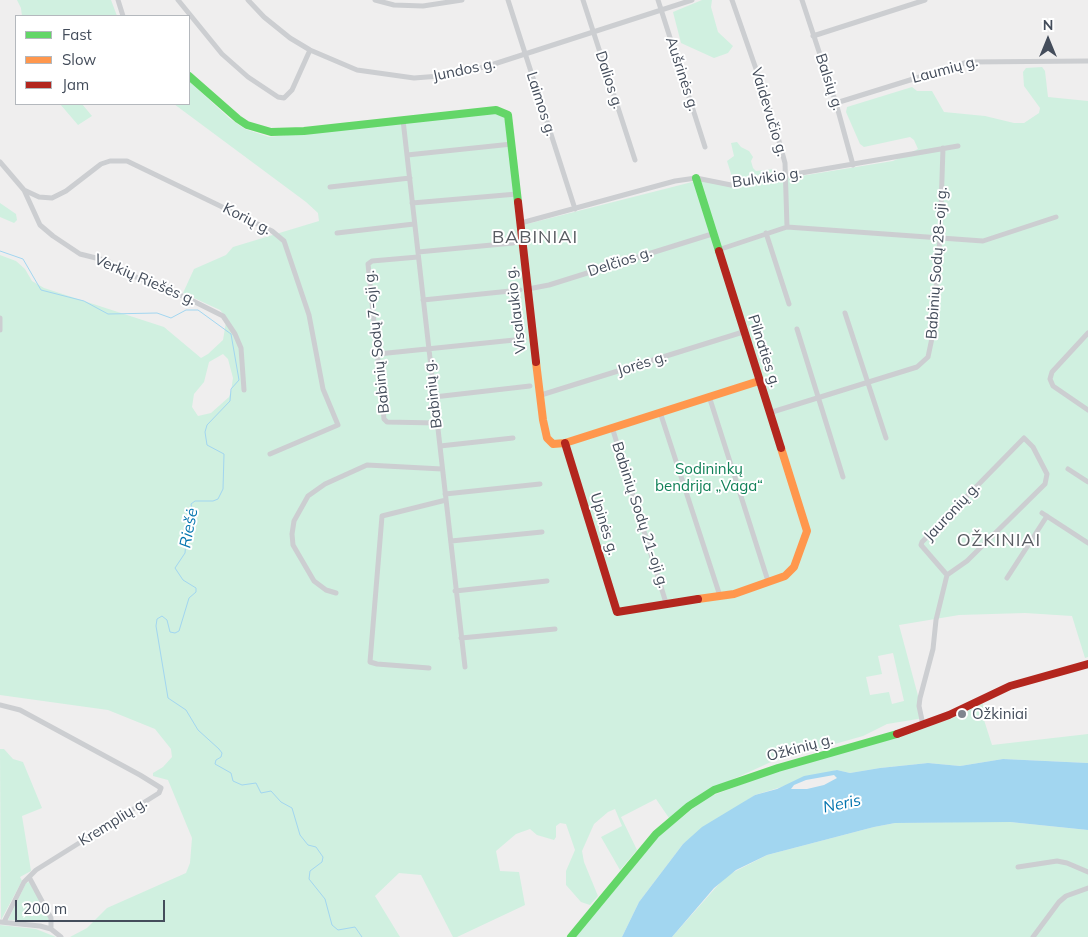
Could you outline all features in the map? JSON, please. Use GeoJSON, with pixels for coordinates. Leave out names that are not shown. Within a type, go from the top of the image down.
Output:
{"type":"FeatureCollection","features":[{"type":"Feature","properties":{"kind":"street"},"geometry":{"type":"LineString","coordinates":[[118,0],[123,15]]}},
{"type":"Feature","properties":{"kind":"street"},"geometry":{"type":"LineString","coordinates":[[178,0],[222,54],[248,77],[278,96],[284,98],[292,90],[310,50]]}},
{"type":"Feature","properties":{"kind":"street","name":"Jundos g."},"geometry":{"type":"LineString","coordinates":[[248,0],[264,17],[290,38],[310,50],[357,70],[414,78],[453,75],[526,54],[692,0]]}},
{"type":"Feature","properties":{"kind":"street"},"geometry":{"type":"LineString","coordinates":[[375,0],[394,5],[423,6],[462,0]]}},
{"type":"Feature","properties":{"kind":"street","name":"Laimos g."},"geometry":{"type":"LineString","coordinates":[[508,0],[575,209]]}},
{"type":"Feature","properties":{"kind":"street","name":"Dalios g."},"geometry":{"type":"LineString","coordinates":[[582,0],[635,160]]}},
{"type":"Feature","properties":{"kind":"street","name":"Aušrinės g."},"geometry":{"type":"LineString","coordinates":[[658,0],[705,147]]}},
{"type":"Feature","properties":{"kind":"street","name":"Vaidevučio g."},"geometry":{"type":"LineString","coordinates":[[732,0],[771,112],[787,176],[787,227]]}},
{"type":"Feature","properties":{"kind":"street","name":"Balsių g."},"geometry":{"type":"LineString","coordinates":[[802,0],[836,103],[853,165]]}},
{"type":"Feature","properties":{"kind":"street"},"geometry":{"type":"LineString","coordinates":[[813,36],[925,0]]}},
{"type":"Feature","properties":{"kind":"street","name":"Laumių g."},"geometry":{"type":"LineString","coordinates":[[836,103],[968,62],[1088,61]]}},
{"type":"Feature","properties":{"kind":"street","name":"Visalaukio g."},"geometry":{"type":"LineString","coordinates":[[190,77],[238,119],[259,130],[283,133],[501,110],[509,118],[521,223],[524,289],[547,438],[553,444],[565,443]]}},
{"type":"Feature","properties":{"kind":"street","name":"Babinių g."},"geometry":{"type":"LineString","coordinates":[[402,120],[464,667]]}},
{"type":"Feature","properties":{"kind":"street"},"geometry":{"type":"LineString","coordinates":[[407,155],[512,144]]}},
{"type":"Feature","properties":{"kind":"street","name":"Bulvikio g."},"geometry":{"type":"LineString","coordinates":[[521,223],[675,181],[696,178],[731,185],[958,146]]}},
{"type":"Feature","properties":{"kind":"street","name":"Babinių Sodų 28-oji g."},"geometry":{"type":"LineString","coordinates":[[769,413],[917,367],[928,357],[932,338],[940,238],[943,148]]}},
{"type":"Feature","properties":{"kind":"street","name":"Korių g."},"geometry":{"type":"LineString","coordinates":[[24,190],[38,197],[52,198],[66,191],[102,164],[110,161],[126,160],[272,231],[284,241],[310,322],[323,389],[338,425],[270,454]]}},
{"type":"Feature","properties":{"kind":"street","name":"Verkių Riešės g."},"geometry":{"type":"LineString","coordinates":[[0,162],[24,190],[40,225],[80,254],[108,261],[126,273],[187,298],[223,316],[235,334],[241,348],[244,390]]}},
{"type":"Feature","properties":{"kind":"street"},"geometry":{"type":"LineString","coordinates":[[330,186],[410,178]]}},
{"type":"Feature","properties":{"kind":"street","name":"Pilnaties g."},"geometry":{"type":"LineString","coordinates":[[696,178],[717,250],[807,531],[794,567],[785,576],[768,581]]}},
{"type":"Feature","properties":{"kind":"street"},"geometry":{"type":"LineString","coordinates":[[412,203],[517,194]]}},
{"type":"Feature","properties":{"kind":"street"},"geometry":{"type":"LineString","coordinates":[[717,250],[787,227],[983,241],[1056,217]]}},
{"type":"Feature","properties":{"kind":"street"},"geometry":{"type":"LineString","coordinates":[[337,233],[414,224]]}},
{"type":"Feature","properties":{"kind":"street"},"geometry":{"type":"LineString","coordinates":[[766,233],[789,304]]}},
{"type":"Feature","properties":{"kind":"street","name":"Delčios g."},"geometry":{"type":"LineString","coordinates":[[423,300],[524,289],[566,280],[712,234]]}},
{"type":"Feature","properties":{"kind":"street"},"geometry":{"type":"LineString","coordinates":[[418,254],[513,243]]}},
{"type":"Feature","properties":{"kind":"street","name":"Babinių Sodų 7-oji g."},"geometry":{"type":"LineString","coordinates":[[418,254],[372,261],[368,264],[385,421],[436,423]]}},
{"type":"Feature","properties":{"kind":"street"},"geometry":{"type":"LineString","coordinates":[[845,313],[886,438]]}},
{"type":"Feature","properties":{"kind":"street"},"geometry":{"type":"LineString","coordinates":[[0,318],[0,330]]}},
{"type":"Feature","properties":{"kind":"street"},"geometry":{"type":"LineString","coordinates":[[798,329],[843,477]]}},
{"type":"Feature","properties":{"kind":"street","name":"Jorės g."},"geometry":{"type":"LineString","coordinates":[[540,395],[743,332]]}},
{"type":"Feature","properties":{"kind":"street"},"geometry":{"type":"LineString","coordinates":[[1088,332],[1052,372],[1050,379],[1053,386],[1088,410]]}},
{"type":"Feature","properties":{"kind":"street"},"geometry":{"type":"LineString","coordinates":[[378,354],[524,339]]}},
{"type":"Feature","properties":{"kind":"street"},"geometry":{"type":"LineString","coordinates":[[565,443],[759,381]]}},
{"type":"Feature","properties":{"kind":"street"},"geometry":{"type":"LineString","coordinates":[[434,397],[530,386]]}},
{"type":"Feature","properties":{"kind":"street"},"geometry":{"type":"LineString","coordinates":[[666,603],[720,596],[751,588],[768,581],[709,396]]}},
{"type":"Feature","properties":{"kind":"street"},"geometry":{"type":"LineString","coordinates":[[660,412],[720,596]]}},
{"type":"Feature","properties":{"kind":"street","name":"Babinių Sodų 21-oji g."},"geometry":{"type":"LineString","coordinates":[[612,427],[666,603]]}},
{"type":"Feature","properties":{"kind":"street"},"geometry":{"type":"LineString","coordinates":[[440,446],[514,438]]}},
{"type":"Feature","properties":{"kind":"street","name":"Jauronių g."},"geometry":{"type":"LineString","coordinates":[[1024,438],[1033,447],[1047,474],[1045,484],[967,561],[947,575],[922,545],[922,542],[1024,438]]}},
{"type":"Feature","properties":{"kind":"street","name":"Upinės g."},"geometry":{"type":"LineString","coordinates":[[565,443],[617,612],[666,603]]}},
{"type":"Feature","properties":{"kind":"street"},"geometry":{"type":"LineString","coordinates":[[336,593],[326,590],[314,581],[293,545],[294,521],[308,496],[325,484],[367,465],[442,470]]}},
{"type":"Feature","properties":{"kind":"street"},"geometry":{"type":"LineString","coordinates":[[1068,469],[1088,482]]}},
{"type":"Feature","properties":{"kind":"street"},"geometry":{"type":"LineString","coordinates":[[429,668],[370,662],[382,516],[445,497],[540,484]]}},
{"type":"Feature","properties":{"kind":"street"},"geometry":{"type":"LineString","coordinates":[[1042,513],[1088,543]]}},
{"type":"Feature","properties":{"kind":"street"},"geometry":{"type":"LineString","coordinates":[[1006,578],[1047,516]]}},
{"type":"Feature","properties":{"kind":"street"},"geometry":{"type":"LineString","coordinates":[[451,541],[542,532]]}},
{"type":"Feature","properties":{"kind":"street"},"geometry":{"type":"LineString","coordinates":[[924,725],[919,706],[920,698],[933,649],[936,620],[947,575]]}},
{"type":"Feature","properties":{"kind":"street"},"geometry":{"type":"LineString","coordinates":[[455,592],[547,581]]}},
{"type":"Feature","properties":{"kind":"street"},"geometry":{"type":"LineString","coordinates":[[461,638],[555,629]]}},
{"type":"Feature","properties":{"kind":"street","name":"Ožkinių g."},"geometry":{"type":"LineString","coordinates":[[571,937],[656,834],[673,818],[703,796],[726,785],[770,770],[853,748],[924,725],[966,708],[1010,686],[1088,664]]}},
{"type":"Feature","properties":{"kind":"street","name":"Kremplių g."},"geometry":{"type":"LineString","coordinates":[[0,705],[20,710],[140,774],[161,788],[159,793],[29,877],[2,922]]}},
{"type":"Feature","properties":{"kind":"street"},"geometry":{"type":"LineString","coordinates":[[1018,867],[1057,862],[1067,863],[1088,872]]}},
{"type":"Feature","properties":{"kind":"street"},"geometry":{"type":"LineString","coordinates":[[29,877],[51,918],[51,929]]}},
{"type":"Feature","properties":{"kind":"street"},"geometry":{"type":"LineString","coordinates":[[1033,937],[1059,902],[1066,896],[1088,888]]}},
{"type":"Feature","properties":{"kind":"street"},"geometry":{"type":"LineString","coordinates":[[2,922],[33,924],[51,929],[61,937]]}},
{"type":"Feature","properties":{"kind":"green space"},"geometry":{"type":"Polygon","coordinates":[[[17,0],[111,0],[117,15],[22,15],[17,0]]]}},
{"type":"Feature","properties":{"kind":"green space"},"geometry":{"type":"Polygon","coordinates":[[[702,0],[712,0],[711,7],[718,32],[733,46],[728,53],[714,58],[681,43],[673,12],[702,0]]]}},
{"type":"Feature","properties":{"kind":"green space","name":"Sodininkų bendrija „Vaga“"},"geometry":{"type":"Polygon","coordinates":[[[1042,67],[1045,71],[1048,97],[1088,101],[1088,657],[1085,658],[1072,616],[1025,613],[959,615],[899,625],[924,718],[887,724],[863,736],[771,762],[727,782],[669,818],[656,799],[621,817],[637,850],[620,870],[601,837],[622,826],[615,809],[608,812],[594,824],[582,851],[584,862],[598,896],[590,905],[581,902],[566,885],[566,871],[575,850],[566,824],[560,823],[556,826],[556,837],[554,840],[537,835],[530,829],[516,834],[496,851],[500,871],[519,872],[525,905],[457,937],[453,937],[421,875],[399,873],[375,896],[400,937],[70,937],[87,928],[107,908],[186,873],[190,863],[192,838],[168,780],[153,776],[153,773],[163,767],[172,757],[171,749],[155,729],[108,710],[0,695],[0,255],[16,261],[25,269],[32,281],[44,288],[164,327],[201,358],[208,354],[223,340],[226,322],[225,316],[220,310],[183,293],[194,269],[226,255],[233,247],[319,221],[318,213],[306,202],[175,105],[190,105],[190,82],[229,118],[245,129],[269,137],[498,112],[504,115],[519,226],[700,180],[733,187],[893,161],[918,149],[914,140],[910,137],[864,147],[860,144],[846,112],[847,107],[912,87],[917,91],[932,91],[944,112],[985,116],[1014,123],[1024,123],[1039,113],[1040,108],[1024,86],[1023,72],[1026,68],[1042,67]],[[223,354],[209,362],[204,382],[194,394],[192,407],[198,416],[211,413],[229,397],[233,378],[228,359],[223,354]],[[893,653],[878,656],[882,674],[866,677],[870,695],[889,692],[892,704],[904,701],[893,653]]]}},
{"type":"Feature","properties":{"kind":"green space"},"geometry":{"type":"Polygon","coordinates":[[[61,105],[83,105],[92,116],[78,125],[61,105]]]}},
{"type":"Feature","properties":{"kind":"green space"},"geometry":{"type":"Polygon","coordinates":[[[737,142],[741,147],[749,151],[753,157],[751,161],[756,171],[775,169],[777,172],[733,180],[727,161],[734,156],[731,143],[737,142]]]}},
{"type":"Feature","properties":{"kind":"green space"},"geometry":{"type":"Polygon","coordinates":[[[0,203],[16,214],[17,220],[14,223],[0,217],[0,203]]]}},
{"type":"Feature","properties":{"kind":"green space"},"geometry":{"type":"Polygon","coordinates":[[[983,703],[984,720],[992,745],[1088,734],[1088,763],[1003,759],[960,766],[928,763],[850,773],[837,770],[755,795],[683,844],[639,902],[622,937],[575,937],[661,834],[706,798],[771,773],[917,731],[955,717],[983,703]]]}},
{"type":"Feature","properties":{"kind":"green space"},"geometry":{"type":"Polygon","coordinates":[[[0,749],[4,749],[13,759],[23,762],[42,808],[22,816],[31,871],[20,877],[22,881],[1,920],[0,749]]]}},
{"type":"Feature","properties":{"kind":"green space"},"geometry":{"type":"Polygon","coordinates":[[[1010,822],[1088,830],[1088,937],[672,937],[726,876],[767,855],[895,823],[1010,822]]]}},
{"type":"Feature","properties":{"kind":"green space"},"geometry":{"type":"Polygon","coordinates":[[[29,882],[49,916],[49,921],[8,920],[26,883],[29,882]]]}},
{"type":"Feature","properties":{"kind":"green space"},"geometry":{"type":"Polygon","coordinates":[[[0,925],[36,929],[56,937],[0,937],[0,925]]]}},
{"type":"Feature","properties":{"kind":"water","name":"Neris"},"geometry":{"type":"Polygon","coordinates":[[[1003,759],[1088,763],[1088,830],[1010,822],[895,823],[874,827],[767,855],[736,870],[714,888],[672,937],[622,937],[639,902],[683,844],[702,827],[755,795],[777,789],[804,776],[837,770],[850,773],[928,763],[960,766],[1003,759]],[[834,775],[806,780],[794,785],[791,789],[807,789],[824,785],[837,778],[834,775]]]}},
{"type":"Feature","properties":{"kind":"waterway","name":"Riešė"},"geometry":{"type":"LineString","coordinates":[[0,251],[23,259],[41,290],[84,301],[108,314],[157,313],[171,318],[186,310],[198,310],[231,334],[239,380],[231,389],[230,401],[207,425],[205,432],[207,445],[224,454],[223,489],[218,499],[213,501],[195,501],[191,504],[193,515],[187,531],[185,553],[175,568],[183,580],[196,588],[196,592],[189,598],[179,631],[175,633],[170,632],[167,620],[162,616],[157,619],[156,626],[168,698],[186,710],[198,730],[219,749],[222,753],[221,757],[216,760],[215,764],[231,773],[233,781],[242,785],[256,783],[261,793],[271,791],[281,802],[292,808],[300,835],[308,845],[316,847],[323,857],[322,862],[310,871],[309,879],[325,899],[332,925],[338,930],[355,927],[362,937]]}},
{"type":"Feature","properties":{"kind":"traffic: fast"},"geometry":{"type":"LineString","coordinates":[[190,77],[238,119],[247,125],[271,132],[304,131],[496,110],[508,115],[518,202]]}},
{"type":"Feature","properties":{"kind":"traffic: fast"},"geometry":{"type":"LineString","coordinates":[[696,178],[719,251]]}},
{"type":"Feature","properties":{"kind":"traffic: fast"},"geometry":{"type":"LineString","coordinates":[[571,937],[656,834],[689,806],[714,790],[778,768],[897,734]]}},
{"type":"Feature","properties":{"kind":"traffic: slow"},"geometry":{"type":"LineString","coordinates":[[536,362],[543,420],[547,438],[553,444],[565,443],[759,381]]}},
{"type":"Feature","properties":{"kind":"traffic: slow"},"geometry":{"type":"LineString","coordinates":[[698,599],[734,594],[785,576],[794,567],[807,531],[781,448]]}},
{"type":"Feature","properties":{"kind":"traffic: jam"},"geometry":{"type":"LineString","coordinates":[[518,202],[536,362]]}},
{"type":"Feature","properties":{"kind":"traffic: jam"},"geometry":{"type":"LineString","coordinates":[[719,251],[781,448]]}},
{"type":"Feature","properties":{"kind":"traffic: jam"},"geometry":{"type":"LineString","coordinates":[[565,443],[617,612],[698,599]]}},
{"type":"Feature","properties":{"kind":"traffic: jam"},"geometry":{"type":"LineString","coordinates":[[897,734],[949,715],[1010,686],[1088,664]]}},
{"type":"Feature","properties":{"kind":"place","name":"Ožkiniai"},"geometry":{"type":"Point","coordinates":[962,714]}},
{"type":"Feature","properties":{"kind":"district","name":"BABINIAI"},"geometry":{"type":"Point","coordinates":[535,238]}},
{"type":"Feature","properties":{"kind":"district","name":"OŽKINIAI"},"geometry":{"type":"Point","coordinates":[999,541]}}]}
